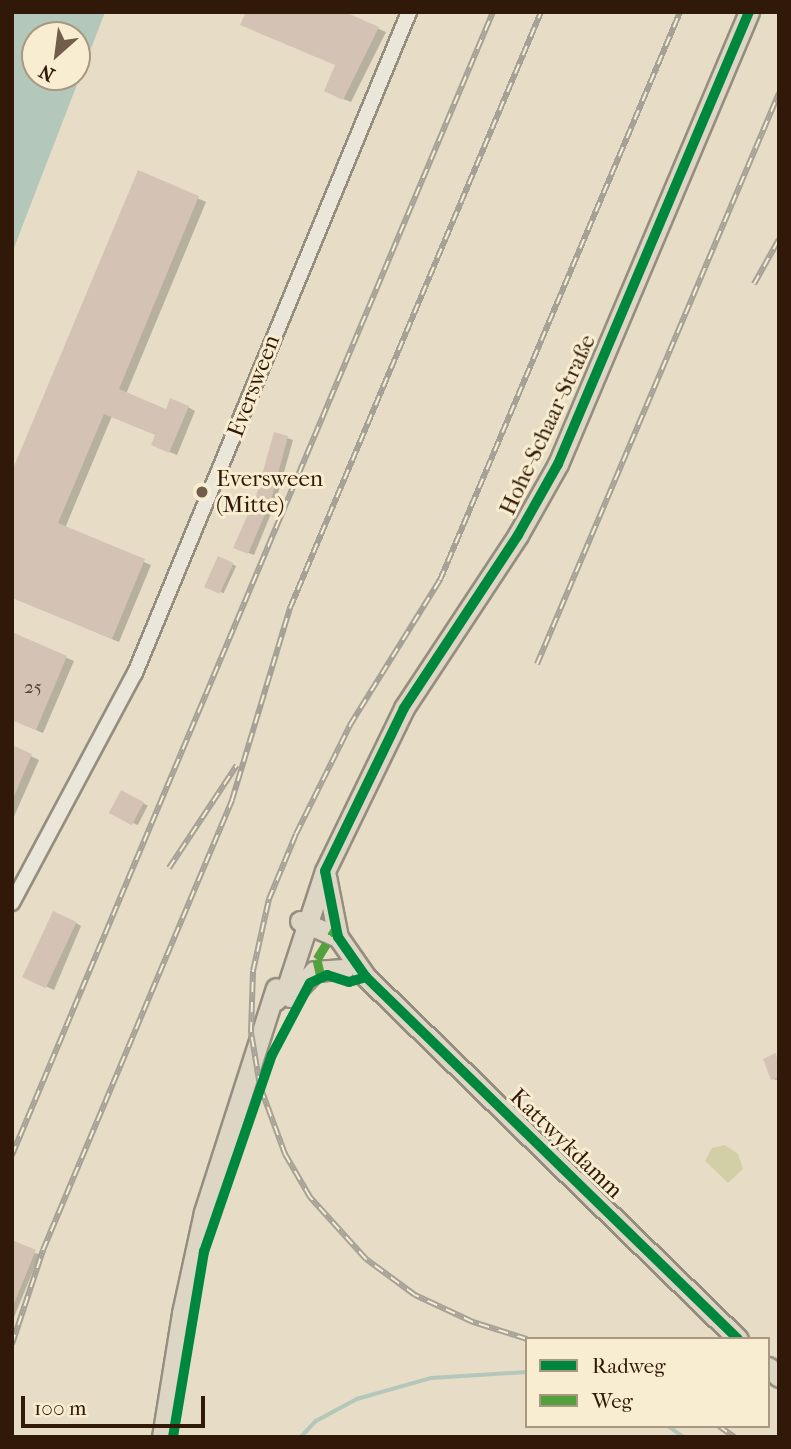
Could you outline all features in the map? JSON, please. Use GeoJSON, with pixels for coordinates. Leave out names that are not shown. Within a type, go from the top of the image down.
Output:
{"type":"FeatureCollection","features":[{"type":"Feature","properties":{"kind":"main road","name":"Hohe-Schaar-Straße"},"geometry":{"type":"LineString","coordinates":[[162,1437],[182,1312],[204,1212],[237,1104],[265,1033],[275,1000],[277,980],[404,708],[524,526],[558,464],[749,12]]}},
{"type":"Feature","properties":{"kind":"main road"},"geometry":{"type":"LineString","coordinates":[[303,928],[338,937],[326,871]]}},
{"type":"Feature","properties":{"kind":"main road","name":"Kattwykdamm"},"geometry":{"type":"LineString","coordinates":[[303,928],[344,969],[366,977]]}},
{"type":"Feature","properties":{"kind":"main road","name":"Kattwykdamm"},"geometry":{"type":"LineString","coordinates":[[338,937],[366,977],[736,1337]]}},
{"type":"Feature","properties":{"kind":"main road"},"geometry":{"type":"LineString","coordinates":[[265,1033],[308,975],[324,968],[344,969]]}},
{"type":"Feature","properties":{"kind":"street","name":"Eversween"},"geometry":{"type":"LineString","coordinates":[[12,904],[135,673],[409,12]]}},
{"type":"Feature","properties":{"kind":"shaded area"},"geometry":{"type":"Polygon","coordinates":[[[12,12],[105,12],[91,48],[91,21],[21,21],[21,91],[75,91],[12,253],[12,12]]]}},
{"type":"Feature","properties":{"kind":"shaded area"},"geometry":{"type":"Polygon","coordinates":[[[725,1145],[738,1154],[743,1169],[728,1183],[705,1161],[712,1148],[725,1145]]]}},
{"type":"Feature","properties":{"kind":"building"},"geometry":{"type":"Polygon","coordinates":[[[246,12],[345,12],[379,27],[343,100],[324,91],[335,65],[240,25],[246,12]]]}},
{"type":"Feature","properties":{"kind":"building"},"geometry":{"type":"Polygon","coordinates":[[[138,170],[199,196],[119,389],[166,409],[170,398],[189,406],[169,453],[151,445],[155,435],[104,414],[58,523],[145,559],[112,639],[12,598],[12,471],[138,170]]]}},
{"type":"Feature","properties":{"kind":"building"},"geometry":{"type":"Polygon","coordinates":[[[274,432],[288,436],[271,500],[248,554],[233,548],[256,496],[274,432]]]}},
{"type":"Feature","properties":{"kind":"building"},"geometry":{"type":"Polygon","coordinates":[[[218,556],[234,563],[220,594],[204,587],[218,556]]]}},
{"type":"Feature","properties":{"kind":"building"},"geometry":{"type":"Polygon","coordinates":[[[12,632],[67,656],[36,730],[12,720],[12,632]]]}},
{"type":"Feature","properties":{"kind":"building"},"geometry":{"type":"Polygon","coordinates":[[[12,745],[32,754],[12,801],[12,745]]]}},
{"type":"Feature","properties":{"kind":"building"},"geometry":{"type":"Polygon","coordinates":[[[121,790],[144,802],[132,825],[109,813],[121,790]]]}},
{"type":"Feature","properties":{"kind":"building"},"geometry":{"type":"Polygon","coordinates":[[[53,911],[77,922],[46,988],[22,977],[53,911]]]}},
{"type":"Feature","properties":{"kind":"building"},"geometry":{"type":"Polygon","coordinates":[[[776,1053],[779,1077],[771,1080],[763,1059],[776,1053]]]}},
{"type":"Feature","properties":{"kind":"building"},"geometry":{"type":"Polygon","coordinates":[[[12,1240],[36,1250],[13,1306],[12,1306],[12,1240]]]}},
{"type":"Feature","properties":{"kind":"waterway"},"geometry":{"type":"LineString","coordinates":[[301,1437],[316,1421],[357,1399],[431,1378],[525,1372]]}},
{"type":"Feature","properties":{"kind":"waterway"},"geometry":{"type":"LineString","coordinates":[[671,1428],[684,1437]]}},
{"type":"Feature","properties":{"kind":"railway"},"geometry":{"type":"LineString","coordinates":[[12,1155],[493,12]]}},
{"type":"Feature","properties":{"kind":"railway"},"geometry":{"type":"LineString","coordinates":[[12,1344],[43,1250],[232,800],[290,608],[541,12]]}},
{"type":"Feature","properties":{"kind":"railway"},"geometry":{"type":"LineString","coordinates":[[525,1338],[473,1322],[415,1295],[366,1259],[310,1197],[285,1154],[260,1086],[251,1032],[253,971],[269,899],[296,834],[350,725],[440,580],[680,12]]}},
{"type":"Feature","properties":{"kind":"railway"},"geometry":{"type":"LineString","coordinates":[[537,664],[779,93]]}},
{"type":"Feature","properties":{"kind":"railway"},"geometry":{"type":"LineString","coordinates":[[754,284],[779,239]]}},
{"type":"Feature","properties":{"kind":"railway"},"geometry":{"type":"LineString","coordinates":[[169,868],[237,765]]}},
{"type":"Feature","properties":{"kind":"railway"},"geometry":{"type":"LineString","coordinates":[[722,1428],[734,1437]]}},
{"type":"Feature","properties":{"kind":"marked path"},"geometry":{"type":"LineString","coordinates":[[321,977],[317,959],[336,929]]}},
{"type":"Feature","properties":{"kind":"cycle path"},"geometry":{"type":"LineString","coordinates":[[736,1337],[366,977],[338,937],[325,871],[404,708],[518,535],[558,464],[749,12]]}},
{"type":"Feature","properties":{"kind":"cycle path"},"geometry":{"type":"LineString","coordinates":[[173,1437],[204,1252],[272,1055],[310,983],[327,975],[349,982],[366,977]]}},
{"type":"Feature","properties":{"kind":"place","name":"Eversween (Mitte)"},"geometry":{"type":"Point","coordinates":[202,492]}}]}
